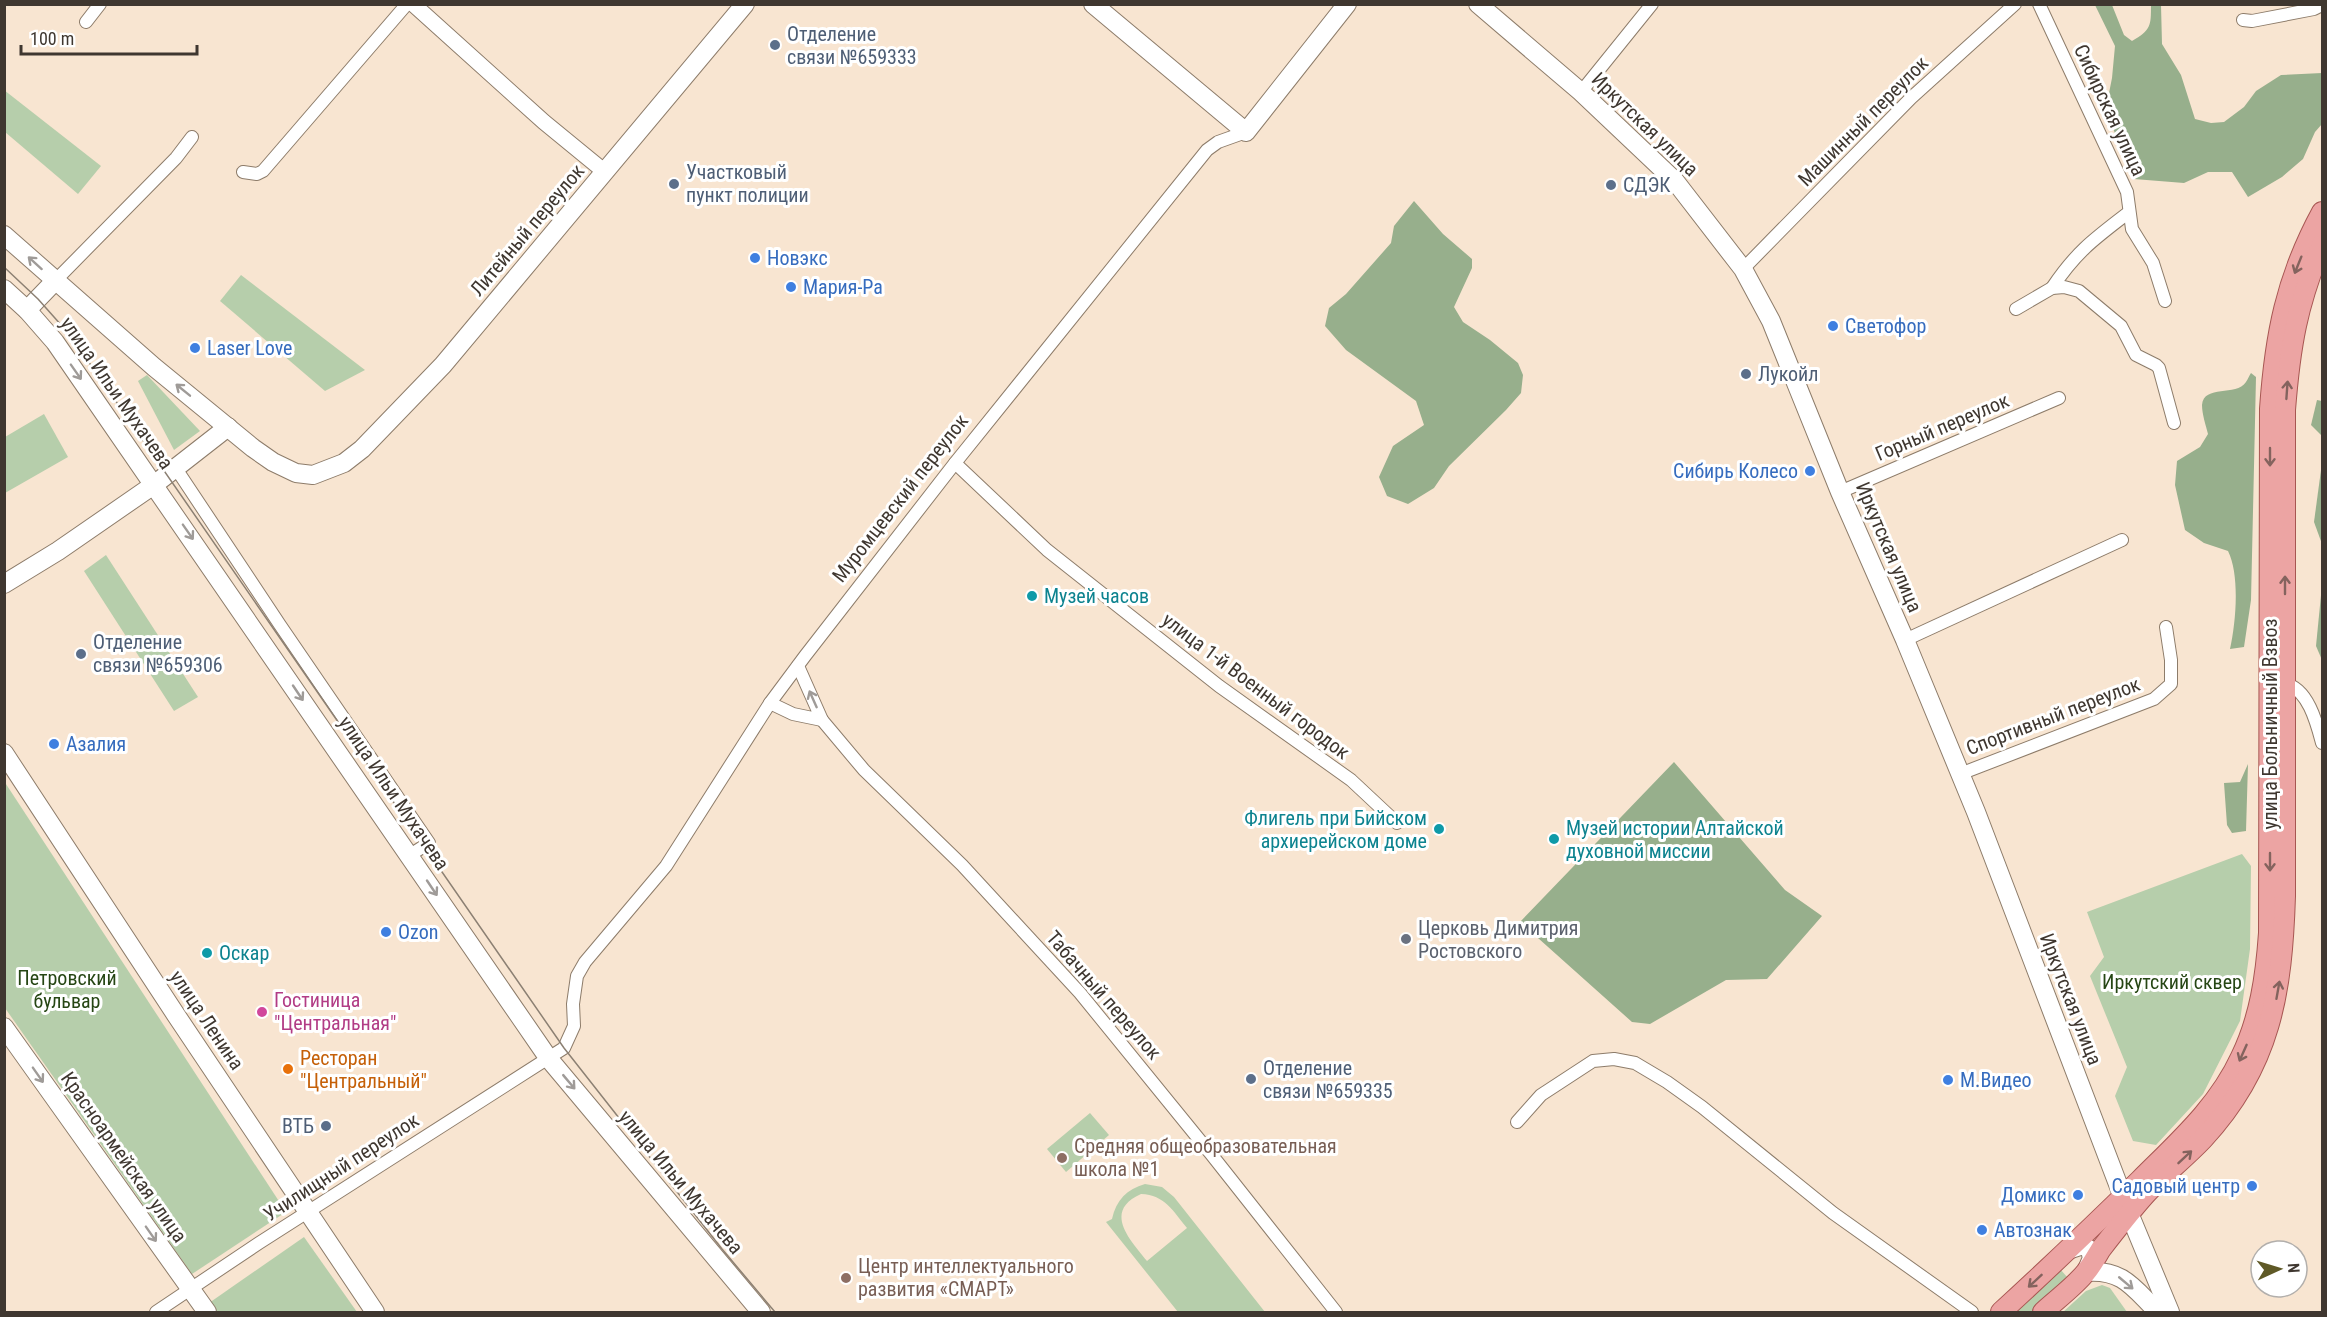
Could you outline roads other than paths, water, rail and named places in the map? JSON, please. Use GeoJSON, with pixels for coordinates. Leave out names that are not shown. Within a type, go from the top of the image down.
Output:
{"type":"FeatureCollection","features":[{"type":"Feature","properties":{"kind":"main road","name":"Литейный переулок"},"geometry":{"type":"LineString","coordinates":[[330,470],[344,463],[362,449],[443,365],[745,4]]}},
{"type":"Feature","properties":{"kind":"main road"},"geometry":{"type":"LineString","coordinates":[[1093,4],[1246,132],[1347,4]]}},
{"type":"Feature","properties":{"kind":"main road","name":"Иркутская улица"},"geometry":{"type":"LineString","coordinates":[[1478,4],[1581,92],[1675,181],[1743,269],[1771,321],[1840,492],[1905,640],[1960,774],[2126,1205],[2170,1312]]}},
{"type":"Feature","properties":{"kind":"main road","name":"улица Больничный Взвоз"},"geometry":{"type":"LineString","coordinates":[[2126,1205],[2192,1130],[2225,1086],[2241,1057],[2254,1025],[2262,995],[2267,965],[2270,905],[2270,409],[2274,355],[2282,315],[2295,272],[2322,212]]}},
{"type":"Feature","properties":{"kind":"main road","name":"улица Ильи Мухачева"},"geometry":{"type":"LineString","coordinates":[[4,235],[154,367],[273,462],[296,473],[313,475],[330,470]]}},
{"type":"Feature","properties":{"kind":"main road","name":"улица Больничный Взвоз"},"geometry":{"type":"LineString","coordinates":[[2126,1205],[2147,1193],[2203,1140],[2223,1115],[2255,1064],[2277,998],[2284,934],[2285,422],[2289,357],[2296,318],[2322,245]]}},
{"type":"Feature","properties":{"kind":"main road"},"geometry":{"type":"LineString","coordinates":[[27,310],[55,281]]}},
{"type":"Feature","properties":{"kind":"main road","name":"улица Ильи Мухачева"},"geometry":{"type":"LineString","coordinates":[[4,289],[27,310],[55,342],[549,1059],[761,1312]]}},
{"type":"Feature","properties":{"kind":"main road"},"geometry":{"type":"LineString","coordinates":[[4,584],[58,551],[154,484],[228,427]]}},
{"type":"Feature","properties":{"kind":"main road","name":"улица Ленина"},"geometry":{"type":"LineString","coordinates":[[4,753],[306,1212],[375,1312]]}},
{"type":"Feature","properties":{"kind":"main road","name":"Красноармейская улица"},"geometry":{"type":"LineString","coordinates":[[4,1027],[207,1312]]}},
{"type":"Feature","properties":{"kind":"main road"},"geometry":{"type":"LineString","coordinates":[[2001,1312],[2068,1250],[2126,1205]]}},
{"type":"Feature","properties":{"kind":"main road"},"geometry":{"type":"LineString","coordinates":[[2043,1312],[2086,1272],[2126,1205]]}},
{"type":"Feature","properties":{"kind":"main road"},"geometry":{"type":"LineString","coordinates":[[2068,1250],[2083,1245],[2090,1250],[2092,1258],[2086,1272]]}},
{"type":"Feature","properties":{"kind":"main road"},"geometry":{"type":"LineString","coordinates":[[2086,1272],[2109,1272],[2120,1276],[2158,1312]]}},
{"type":"Feature","properties":{"kind":"street"},"geometry":{"type":"LineString","coordinates":[[86,22],[100,4]]}},
{"type":"Feature","properties":{"kind":"street"},"geometry":{"type":"LineString","coordinates":[[243,172],[257,174],[262,171],[407,4]]}},
{"type":"Feature","properties":{"kind":"street"},"geometry":{"type":"LineString","coordinates":[[413,4],[544,122],[605,172]]}},
{"type":"Feature","properties":{"kind":"street"},"geometry":{"type":"LineString","coordinates":[[1581,92],[1652,4]]}},
{"type":"Feature","properties":{"kind":"street","name":"Машинный переулок"},"geometry":{"type":"LineString","coordinates":[[1743,269],[1911,98],[2015,4]]}},
{"type":"Feature","properties":{"kind":"street","name":"Сибирская улица"},"geometry":{"type":"LineString","coordinates":[[2039,4],[2127,192],[2128,213],[2136,238],[2153,263],[2165,301]]}},
{"type":"Feature","properties":{"kind":"street"},"geometry":{"type":"LineString","coordinates":[[2243,20],[2252,21],[2314,9],[2322,5]]}},
{"type":"Feature","properties":{"kind":"street","name":"Муромцевский переулок"},"geometry":{"type":"LineString","coordinates":[[549,1059],[564,1048],[574,1026],[573,1004],[577,976],[585,962],[666,866],[770,703],[955,463],[1207,150],[1218,142],[1246,132]]}},
{"type":"Feature","properties":{"kind":"street"},"geometry":{"type":"LineString","coordinates":[[55,281],[168,166],[192,138]]}},
{"type":"Feature","properties":{"kind":"street"},"geometry":{"type":"LineString","coordinates":[[2052,288],[2069,262],[2085,246],[2128,213]]}},
{"type":"Feature","properties":{"kind":"street"},"geometry":{"type":"LineString","coordinates":[[2016,309],[2052,288],[2064,287],[2079,291],[2121,326],[2136,355],[2159,368],[2174,423]]}},
{"type":"Feature","properties":{"kind":"street","name":"Горный переулок"},"geometry":{"type":"LineString","coordinates":[[1840,492],[2059,398]]}},
{"type":"Feature","properties":{"kind":"street","name":"улица 1-й Военный городок"},"geometry":{"type":"LineString","coordinates":[[955,463],[1047,550],[1218,686],[1351,780],[1396,824]]}},
{"type":"Feature","properties":{"kind":"street"},"geometry":{"type":"LineString","coordinates":[[175,466],[429,843],[410,855]]}},
{"type":"Feature","properties":{"kind":"street"},"geometry":{"type":"LineString","coordinates":[[1905,640],[2122,540]]}},
{"type":"Feature","properties":{"kind":"street","name":"Спортивный переулок"},"geometry":{"type":"LineString","coordinates":[[1960,774],[2154,699],[2171,684],[2171,660],[2166,627]]}},
{"type":"Feature","properties":{"kind":"street","name":"Табачный переулок"},"geometry":{"type":"LineString","coordinates":[[798,666],[822,720],[864,770],[962,865],[1080,993],[1336,1312]]}},
{"type":"Feature","properties":{"kind":"street"},"geometry":{"type":"LineString","coordinates":[[2285,684],[2295,687],[2303,696],[2313,715],[2322,743]]}},
{"type":"Feature","properties":{"kind":"street"},"geometry":{"type":"LineString","coordinates":[[770,703],[793,714],[822,720]]}},
{"type":"Feature","properties":{"kind":"street","name":"Училищный переулок"},"geometry":{"type":"LineString","coordinates":[[156,1312],[306,1212],[549,1059]]}},
{"type":"Feature","properties":{"kind":"street"},"geometry":{"type":"LineString","coordinates":[[1517,1122],[1541,1095],[1593,1061],[1614,1059],[1635,1063],[1702,1107],[1833,1213],[1972,1312]]}},
{"type":"Feature","properties":{"kind":"tram line"},"geometry":{"type":"LineString","coordinates":[[4,267],[38,299],[70,335],[564,1048],[722,1249],[775,1312]]}},
{"type":"Feature","properties":{"kind":"place","name":"Отделение связи №659333"},"geometry":{"type":"Point","coordinates":[775,45]}},
{"type":"Feature","properties":{"kind":"place","name":"Участковый пункт полиции"},"geometry":{"type":"Point","coordinates":[674,184]}},
{"type":"Feature","properties":{"kind":"place","name":"СДЭК"},"geometry":{"type":"Point","coordinates":[1611,185]}},
{"type":"Feature","properties":{"kind":"place","name":"Новэкс"},"geometry":{"type":"Point","coordinates":[755,258]}},
{"type":"Feature","properties":{"kind":"place","name":"Мария-Ра"},"geometry":{"type":"Point","coordinates":[791,287]}},
{"type":"Feature","properties":{"kind":"place","name":"Светофор"},"geometry":{"type":"Point","coordinates":[1833,326]}},
{"type":"Feature","properties":{"kind":"place","name":"Laser Love"},"geometry":{"type":"Point","coordinates":[195,348]}},
{"type":"Feature","properties":{"kind":"place","name":"Лукойл"},"geometry":{"type":"Point","coordinates":[1746,374]}},
{"type":"Feature","properties":{"kind":"place","name":"Сибирь Колесо"},"geometry":{"type":"Point","coordinates":[1810,471]}},
{"type":"Feature","properties":{"kind":"place","name":"Музей часов"},"geometry":{"type":"Point","coordinates":[1032,596]}},
{"type":"Feature","properties":{"kind":"place","name":"Отделение связи №659306"},"geometry":{"type":"Point","coordinates":[81,654]}},
{"type":"Feature","properties":{"kind":"place","name":"Азалия"},"geometry":{"type":"Point","coordinates":[54,744]}},
{"type":"Feature","properties":{"kind":"place","name":"Флигель при Бийском архиерейском доме"},"geometry":{"type":"Point","coordinates":[1439,829]}},
{"type":"Feature","properties":{"kind":"place","name":"Музей истории Алтайской духовной миссии"},"geometry":{"type":"Point","coordinates":[1554,839]}},
{"type":"Feature","properties":{"kind":"place","name":"Ozon"},"geometry":{"type":"Point","coordinates":[386,932]}},
{"type":"Feature","properties":{"kind":"place","name":"Церковь Димитрия Ростовского"},"geometry":{"type":"Point","coordinates":[1406,939]}},
{"type":"Feature","properties":{"kind":"place","name":"Оскар"},"geometry":{"type":"Point","coordinates":[207,953]}},
{"type":"Feature","properties":{"kind":"place","name":"Гостиница \"Центральная\""},"geometry":{"type":"Point","coordinates":[262,1012]}},
{"type":"Feature","properties":{"kind":"place","name":"Ресторан \"Центральный\""},"geometry":{"type":"Point","coordinates":[288,1069]}},
{"type":"Feature","properties":{"kind":"place","name":"Отделение связи №659335"},"geometry":{"type":"Point","coordinates":[1251,1079]}},
{"type":"Feature","properties":{"kind":"place","name":"М.Видео"},"geometry":{"type":"Point","coordinates":[1948,1080]}},
{"type":"Feature","properties":{"kind":"place","name":"ВТБ"},"geometry":{"type":"Point","coordinates":[326,1126]}},
{"type":"Feature","properties":{"kind":"place","name":"Средняя общеобразовательная школа №1"},"geometry":{"type":"Point","coordinates":[1062,1158]}},
{"type":"Feature","properties":{"kind":"place","name":"Садовый центр"},"geometry":{"type":"Point","coordinates":[2252,1186]}},
{"type":"Feature","properties":{"kind":"place","name":"Домикс"},"geometry":{"type":"Point","coordinates":[2078,1195]}},
{"type":"Feature","properties":{"kind":"place","name":"Автознак"},"geometry":{"type":"Point","coordinates":[1982,1230]}},
{"type":"Feature","properties":{"kind":"place","name":"Центр интеллектуального развития «СМАРТ»"},"geometry":{"type":"Point","coordinates":[846,1278]}},
{"type":"Feature","properties":{"kind":"park label","name":"Иркутский сквер"},"geometry":{"type":"Point","coordinates":[2172,982]}},
{"type":"Feature","properties":{"kind":"park label","name":"Петровский бульвар"},"geometry":{"type":"Point","coordinates":[67,990]}}]}
